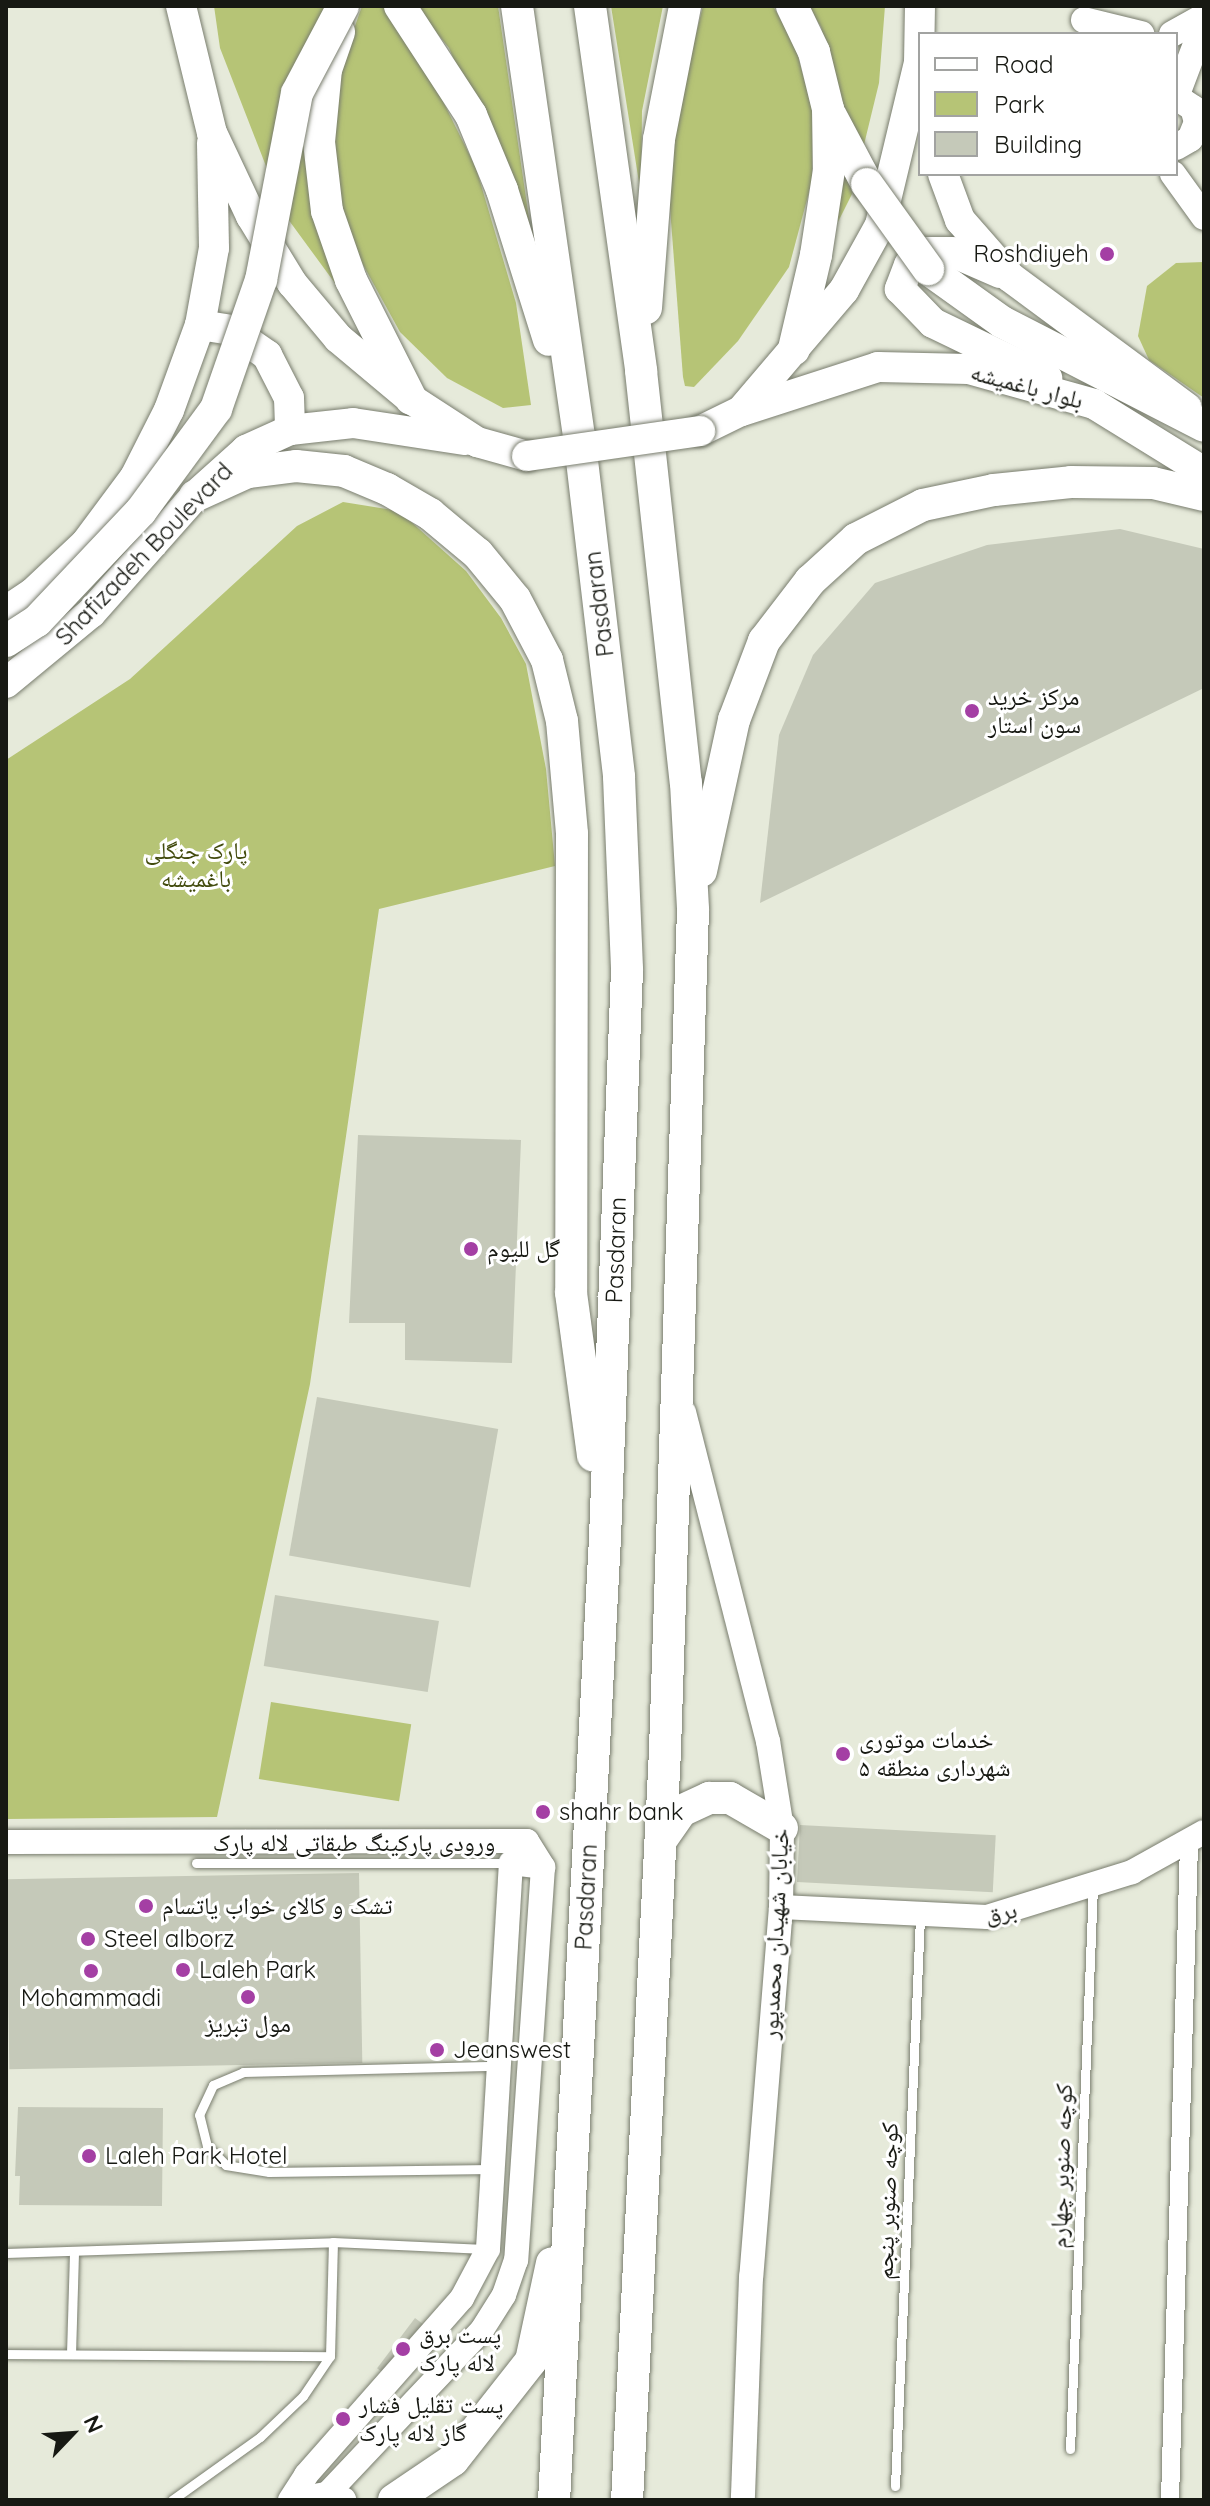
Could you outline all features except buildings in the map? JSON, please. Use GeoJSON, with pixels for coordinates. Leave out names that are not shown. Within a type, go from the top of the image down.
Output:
{"type":"FeatureCollection","features":[{"type":"Feature","properties":{"kind":"highway"},"geometry":{"type":"LineString","coordinates":[[345,6],[326,69],[319,142],[327,211],[351,280],[411,399]]}},
{"type":"Feature","properties":{"kind":"highway"},"geometry":{"type":"LineString","coordinates":[[6,641],[37,621],[141,511],[216,409],[261,280],[297,93],[345,6]]}},
{"type":"Feature","properties":{"kind":"highway"},"geometry":{"type":"LineString","coordinates":[[400,6],[430,45],[477,127],[502,190],[579,435]]}},
{"type":"Feature","properties":{"kind":"highway","name":"Pasdaran"},"geometry":{"type":"LineString","coordinates":[[517,6],[579,435],[619,777],[627,970],[605,1538],[554,2500]]}},
{"type":"Feature","properties":{"kind":"highway"},"geometry":{"type":"LineString","coordinates":[[590,6],[641,371],[686,783],[693,910],[661,1840],[627,2500]]}},
{"type":"Feature","properties":{"kind":"highway"},"geometry":{"type":"LineString","coordinates":[[641,371],[659,139],[685,6]]}},
{"type":"Feature","properties":{"kind":"highway"},"geometry":{"type":"LineString","coordinates":[[792,6],[814,52],[828,109],[829,170],[816,255],[794,349]]}},
{"type":"Feature","properties":{"kind":"highway"},"geometry":{"type":"LineString","coordinates":[[828,109],[867,184],[928,269],[1002,322],[1204,424]]}},
{"type":"Feature","properties":{"kind":"highway"},"geometry":{"type":"LineString","coordinates":[[195,496],[248,472],[296,466],[344,471],[387,489],[430,514],[478,554],[515,599],[547,660],[562,721],[572,834],[571,1293],[605,1538]]}},
{"type":"Feature","properties":{"kind":"highway"},"geometry":{"type":"LineString","coordinates":[[693,910],[734,720],[764,641],[810,581],[856,539],[923,505],[994,490],[1071,482],[1153,483],[1204,495]]}},
{"type":"Feature","properties":{"kind":"highway"},"geometry":{"type":"LineString","coordinates":[[661,1840],[681,1811],[709,1798],[730,1798],[782,1828]]}},
{"type":"Feature","properties":{"kind":"highway"},"geometry":{"type":"LineString","coordinates":[[394,2500],[453,2460],[531,2361],[572,2174]]}},
{"type":"Feature","properties":{"kind":"main road"},"geometry":{"type":"LineString","coordinates":[[181,6],[212,133],[251,216],[292,283],[338,338],[411,399],[477,442]]}},
{"type":"Feature","properties":{"kind":"main road"},"geometry":{"type":"LineString","coordinates":[[920,6],[920,32]]}},
{"type":"Feature","properties":{"kind":"main road"},"geometry":{"type":"LineString","coordinates":[[1176,32],[1204,16]]}},
{"type":"Feature","properties":{"kind":"main road"},"geometry":{"type":"LineString","coordinates":[[1084,20],[1133,32]]}},
{"type":"Feature","properties":{"kind":"main road"},"geometry":{"type":"LineString","coordinates":[[1178,92],[1204,23]]}},
{"type":"Feature","properties":{"kind":"main road"},"geometry":{"type":"LineString","coordinates":[[741,411],[844,290],[880,225],[918,72]]}},
{"type":"Feature","properties":{"kind":"main road"},"geometry":{"type":"LineString","coordinates":[[1178,98],[1193,108],[1193,127],[1204,159]]}},
{"type":"Feature","properties":{"kind":"main road","name":"Shafizadeh Boulevard"},"geometry":{"type":"LineString","coordinates":[[6,611],[86,543],[135,477],[169,410],[200,325],[214,248],[212,133]]}},
{"type":"Feature","properties":{"kind":"main road"},"geometry":{"type":"LineString","coordinates":[[944,176],[960,220],[1010,277]]}},
{"type":"Feature","properties":{"kind":"main road"},"geometry":{"type":"LineString","coordinates":[[1174,176],[1204,217]]}},
{"type":"Feature","properties":{"kind":"main road"},"geometry":{"type":"LineString","coordinates":[[1094,404],[933,323],[900,289],[909,265],[927,252],[952,252],[1010,277],[1123,358],[1204,424]]}},
{"type":"Feature","properties":{"kind":"main road"},"geometry":{"type":"LineString","coordinates":[[200,325],[231,330],[267,355],[289,398],[290,430]]}},
{"type":"Feature","properties":{"kind":"main road","name":"بلوار باغمیشه"},"geometry":{"type":"LineString","coordinates":[[477,442],[527,456],[700,431],[741,411],[878,367],[902,365],[969,369],[1094,404],[1204,472]]}},
{"type":"Feature","properties":{"kind":"main road","name":"Shafizadeh Boulevard"},"geometry":{"type":"LineString","coordinates":[[6,683],[91,613],[195,496],[246,450],[290,430],[353,423],[477,442]]}},
{"type":"Feature","properties":{"kind":"main road"},"geometry":{"type":"LineString","coordinates":[[297,2500],[334,2497]]}},
{"type":"Feature","properties":{"kind":"street","name":"خیابان شهیدان محمدپور"},"geometry":{"type":"LineString","coordinates":[[676,1380],[768,1741],[782,1828],[781,1907],[751,2277],[743,2500]]}},
{"type":"Feature","properties":{"kind":"street","name":"برق"},"geometry":{"type":"LineString","coordinates":[[781,1907],[920,1917],[987,1917],[1093,1885],[1197,1838]]}},
{"type":"Feature","properties":{"kind":"street"},"geometry":{"type":"LineString","coordinates":[[1170,2500],[1197,1838]]}},
{"type":"Feature","properties":{"kind":"street"},"geometry":{"type":"LineString","coordinates":[[6,1842],[527,1841],[543,1867],[516,2260],[504,2295],[482,2330],[334,2497]]}},
{"type":"Feature","properties":{"kind":"street"},"geometry":{"type":"LineString","coordinates":[[290,2500],[306,2475],[462,2298],[488,2249],[511,1863],[543,1867]]}},
{"type":"Feature","properties":{"kind":"street"},"geometry":{"type":"LineString","coordinates":[[482,2330],[506,2255],[520,2099],[495,2097]]}},
{"type":"Feature","properties":{"kind":"lane","name":"ورودی پارکینگ طبقاتی لاله پارک"},"geometry":{"type":"LineString","coordinates":[[196,1863],[511,1863]]}},
{"type":"Feature","properties":{"kind":"lane","name":"کوچه صنوبر چهارم"},"geometry":{"type":"LineString","coordinates":[[1070,2449],[1093,1885]]}},
{"type":"Feature","properties":{"kind":"lane","name":"کوچه صنوبر پنجم"},"geometry":{"type":"LineString","coordinates":[[895,2486],[920,1917]]}},
{"type":"Feature","properties":{"kind":"lane"},"geometry":{"type":"LineString","coordinates":[[491,2169],[269,2172],[226,2165],[207,2146],[199,2115],[213,2085],[243,2072],[497,2066]]}},
{"type":"Feature","properties":{"kind":"lane"},"geometry":{"type":"LineString","coordinates":[[6,2253],[333,2242],[488,2249]]}},
{"type":"Feature","properties":{"kind":"lane"},"geometry":{"type":"LineString","coordinates":[[172,2500],[260,2437],[303,2396],[330,2356],[333,2242]]}},
{"type":"Feature","properties":{"kind":"lane"},"geometry":{"type":"LineString","coordinates":[[71,2354],[74,2252]]}},
{"type":"Feature","properties":{"kind":"lane"},"geometry":{"type":"LineString","coordinates":[[6,2354],[330,2356]]}},
{"type":"Feature","properties":{"kind":"green space"},"geometry":{"type":"Polygon","coordinates":[[[214,6],[334,6],[314,64],[359,316],[285,215],[220,48],[214,6]]]}},
{"type":"Feature","properties":{"kind":"green space"},"geometry":{"type":"Polygon","coordinates":[[[362,6],[383,6],[422,59],[476,168],[516,303],[531,405],[503,408],[447,378],[400,332],[345,232],[332,158],[341,66],[362,6]]]}},
{"type":"Feature","properties":{"kind":"green space"},"geometry":{"type":"Polygon","coordinates":[[[415,6],[498,6],[533,246],[449,48],[415,6]]]}},
{"type":"Feature","properties":{"kind":"green space"},"geometry":{"type":"Polygon","coordinates":[[[611,6],[663,6],[642,111],[641,195],[611,6]]]}},
{"type":"Feature","properties":{"kind":"green space"},"geometry":{"type":"Polygon","coordinates":[[[703,6],[773,6],[794,41],[813,113],[812,181],[789,267],[738,341],[694,387],[685,386],[683,377],[669,195],[676,115],[703,6]]]}},
{"type":"Feature","properties":{"kind":"green space"},"geometry":{"type":"Polygon","coordinates":[[[808,6],[885,6],[879,83],[852,194],[838,222],[840,110],[821,27],[808,6]]]}},
{"type":"Feature","properties":{"kind":"green space"},"geometry":{"type":"Polygon","coordinates":[[[1204,262],[1204,398],[1149,360],[1138,336],[1147,286],[1176,263],[1204,262]]]}},
{"type":"Feature","properties":{"kind":"green space","name":"پارک جنگلی باغمیشه"},"geometry":{"type":"Polygon","coordinates":[[[343,502],[399,511],[466,571],[501,618],[526,664],[546,769],[555,866],[379,909],[310,1384],[217,1817],[6,1819],[6,760],[130,679],[297,526],[343,502]]]}},
{"type":"Feature","properties":{"kind":"green space"},"geometry":{"type":"Polygon","coordinates":[[[271,1702],[411,1724],[399,1801],[259,1779],[271,1702]]]}},
{"type":"Feature","properties":{"kind":"place","name":"Roshdiyeh"},"geometry":{"type":"Point","coordinates":[1107,254]}},
{"type":"Feature","properties":{"kind":"place","name":"مرکز خرید سون استار"},"geometry":{"type":"Point","coordinates":[972,711]}},
{"type":"Feature","properties":{"kind":"place","name":"گل للیوم"},"geometry":{"type":"Point","coordinates":[471,1249]}},
{"type":"Feature","properties":{"kind":"place","name":"خدمات موتوری شهرداری منطقه ۵"},"geometry":{"type":"Point","coordinates":[843,1754]}},
{"type":"Feature","properties":{"kind":"place","name":"shahr bank"},"geometry":{"type":"Point","coordinates":[543,1812]}},
{"type":"Feature","properties":{"kind":"place","name":"تشک و کالای خواب یاتسام"},"geometry":{"type":"Point","coordinates":[146,1906]}},
{"type":"Feature","properties":{"kind":"place","name":"Steel alborz"},"geometry":{"type":"Point","coordinates":[88,1939]}},
{"type":"Feature","properties":{"kind":"place","name":"Laleh Park"},"geometry":{"type":"Point","coordinates":[183,1970]}},
{"type":"Feature","properties":{"kind":"place","name":"Mohammadi"},"geometry":{"type":"Point","coordinates":[91,1971]}},
{"type":"Feature","properties":{"kind":"place","name":"مول تبریز"},"geometry":{"type":"Point","coordinates":[248,1997]}},
{"type":"Feature","properties":{"kind":"place","name":"Jeanswest"},"geometry":{"type":"Point","coordinates":[437,2050]}},
{"type":"Feature","properties":{"kind":"place","name":"Laleh Park Hotel"},"geometry":{"type":"Point","coordinates":[89,2156]}},
{"type":"Feature","properties":{"kind":"place","name":"پست برق لاله پارک"},"geometry":{"type":"Point","coordinates":[403,2349]}},
{"type":"Feature","properties":{"kind":"place","name":"پست تقلیل فشار گاز لاله پارک"},"geometry":{"type":"Point","coordinates":[343,2419]}}]}
